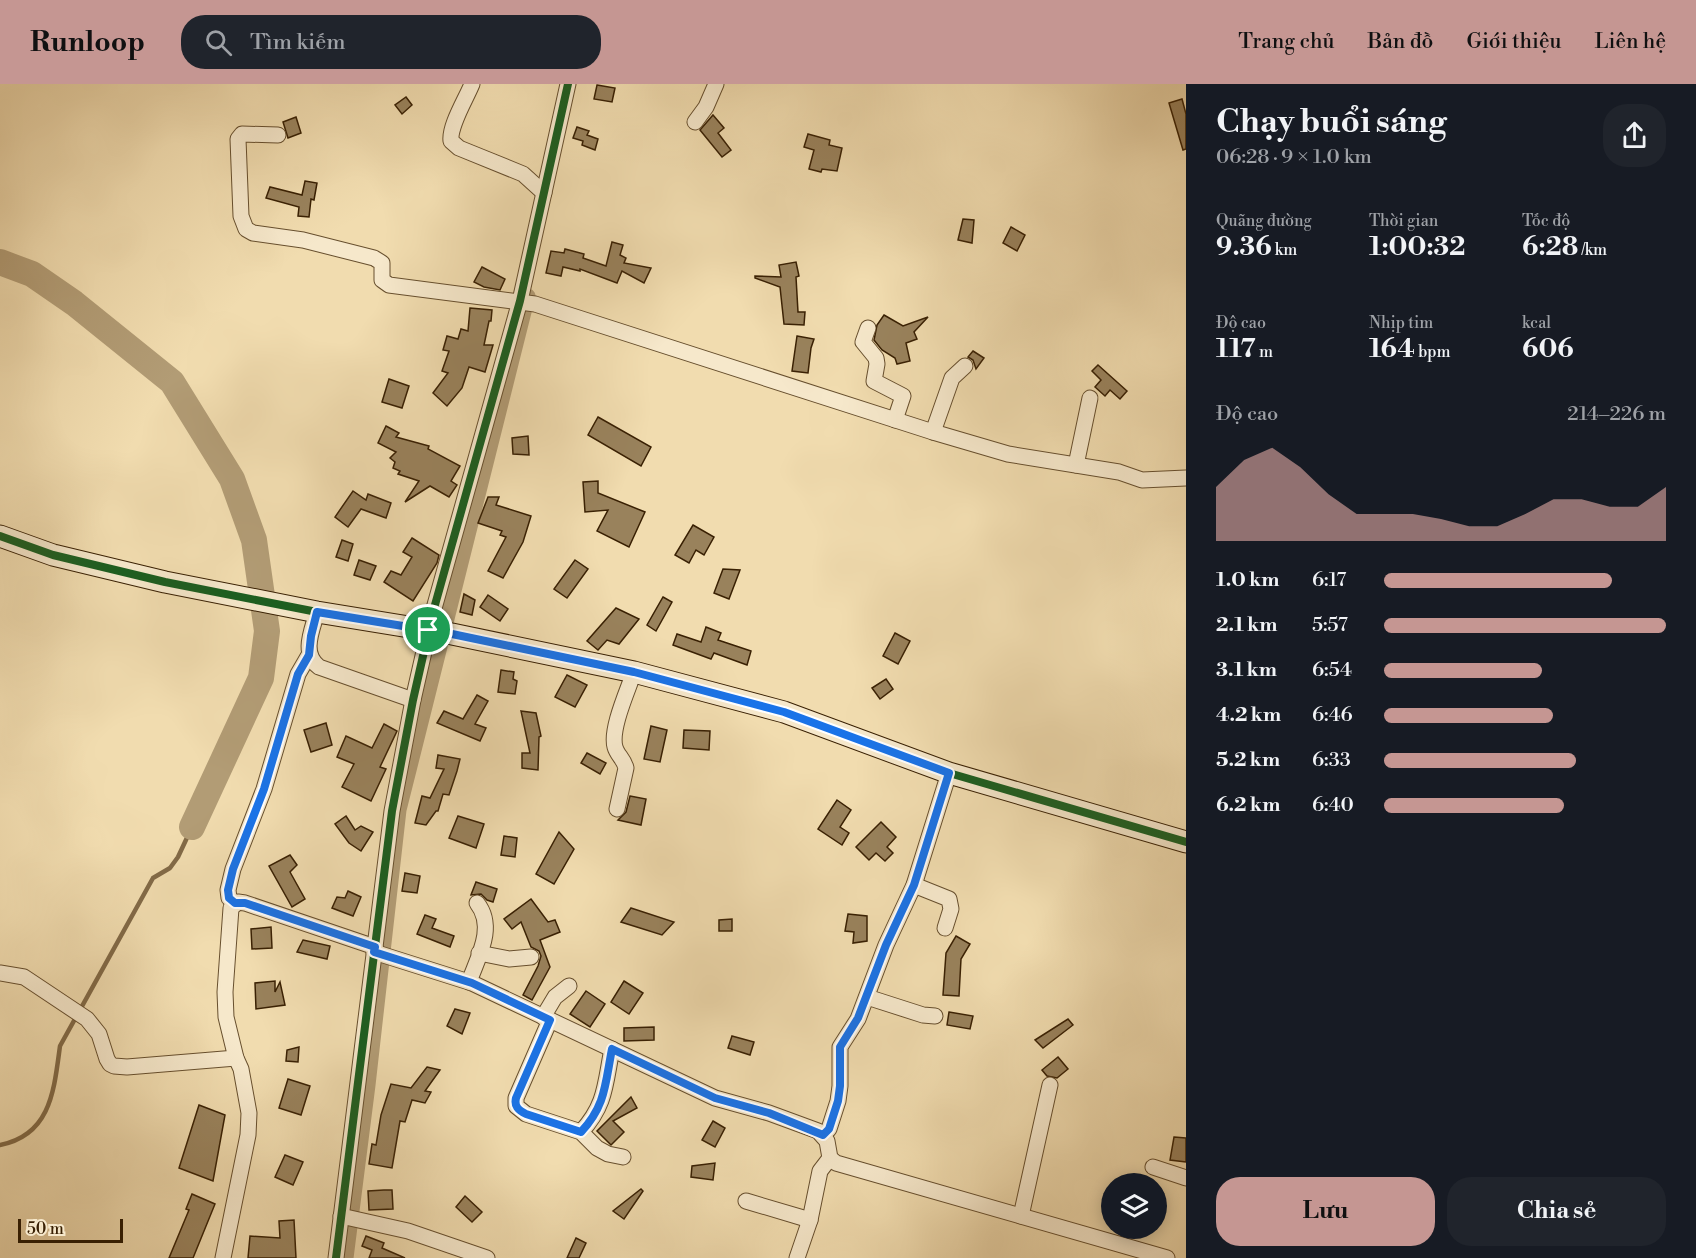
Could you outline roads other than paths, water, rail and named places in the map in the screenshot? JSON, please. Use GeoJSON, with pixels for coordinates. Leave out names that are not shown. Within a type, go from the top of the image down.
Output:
{"type":"FeatureCollection","features":[{"type":"Feature","properties":{"kind":"street"},"geometry":{"type":"LineString","coordinates":[[472,84],[450,136],[451,141],[459,148],[523,174],[544,193]]}},
{"type":"Feature","properties":{"kind":"street"},"geometry":{"type":"LineString","coordinates":[[336,1258],[392,811],[413,700],[437,632],[527,302],[544,193],[568,84]]}},
{"type":"Feature","properties":{"kind":"street"},"geometry":{"type":"LineString","coordinates":[[695,122],[706,108],[716,84]]}},
{"type":"Feature","properties":{"kind":"street"},"geometry":{"type":"LineString","coordinates":[[278,135],[242,134],[238,139],[241,216],[246,229],[253,233],[319,244],[375,258],[382,263],[382,280],[389,285],[457,296],[527,302],[1008,454],[1119,472],[1142,480],[1186,478]]}},
{"type":"Feature","properties":{"kind":"street"},"geometry":{"type":"LineString","coordinates":[[868,328],[863,342],[876,358],[873,381],[903,396],[895,420]]}},
{"type":"Feature","properties":{"kind":"street"},"geometry":{"type":"LineString","coordinates":[[933,432],[952,378],[965,366]]}},
{"type":"Feature","properties":{"kind":"street"},"geometry":{"type":"LineString","coordinates":[[1076,465],[1090,398]]}},
{"type":"Feature","properties":{"kind":"street"},"geometry":{"type":"LineString","coordinates":[[0,536],[53,555],[165,582],[317,612],[437,632],[634,672],[784,712],[949,773],[1186,842]]}},
{"type":"Feature","properties":{"kind":"street"},"geometry":{"type":"LineString","coordinates":[[317,612],[309,655],[298,674],[264,789],[233,869],[228,890],[229,898],[235,903],[245,903],[392,958],[469,982],[715,1098],[769,1113],[823,1135],[827,1141],[830,1158],[836,1163],[1167,1258]]}},
{"type":"Feature","properties":{"kind":"street"},"geometry":{"type":"LineString","coordinates":[[309,655],[312,662],[319,667],[413,700]]}},
{"type":"Feature","properties":{"kind":"street"},"geometry":{"type":"LineString","coordinates":[[617,809],[626,768],[625,762],[615,747],[616,729],[634,672]]}},
{"type":"Feature","properties":{"kind":"street"},"geometry":{"type":"LineString","coordinates":[[823,1135],[829,1129],[838,1101],[840,1047],[858,1018],[886,945],[914,885],[949,773]]}},
{"type":"Feature","properties":{"kind":"street"},"geometry":{"type":"LineString","coordinates":[[914,885],[949,899],[951,909],[945,928]]}},
{"type":"Feature","properties":{"kind":"street"},"geometry":{"type":"LineString","coordinates":[[223,1258],[248,1134],[249,1113],[241,1069],[226,1017],[225,992],[230,914],[235,903]]}},
{"type":"Feature","properties":{"kind":"street"},"geometry":{"type":"LineString","coordinates":[[469,982],[486,930],[484,912],[477,903]]}},
{"type":"Feature","properties":{"kind":"street"},"geometry":{"type":"LineString","coordinates":[[479,953],[509,959],[531,957]]}},
{"type":"Feature","properties":{"kind":"street"},"geometry":{"type":"LineString","coordinates":[[0,973],[24,977],[87,1019],[99,1034],[107,1059],[114,1066],[127,1067],[236,1058]]}},
{"type":"Feature","properties":{"kind":"street"},"geometry":{"type":"LineString","coordinates":[[568,986],[555,997],[516,1098],[516,1106],[526,1114],[581,1132],[597,1148],[608,1154],[623,1157]]}},
{"type":"Feature","properties":{"kind":"street"},"geometry":{"type":"LineString","coordinates":[[867,997],[923,1015],[935,1016]]}},
{"type":"Feature","properties":{"kind":"street"},"geometry":{"type":"LineString","coordinates":[[581,1132],[593,1119],[600,1106],[612,1049]]}},
{"type":"Feature","properties":{"kind":"street"},"geometry":{"type":"LineString","coordinates":[[1021,1216],[1050,1085]]}},
{"type":"Feature","properties":{"kind":"street"},"geometry":{"type":"LineString","coordinates":[[797,1258],[810,1220],[820,1171],[830,1158]]}},
{"type":"Feature","properties":{"kind":"street"},"geometry":{"type":"LineString","coordinates":[[1153,1167],[1186,1178]]}},
{"type":"Feature","properties":{"kind":"street"},"geometry":{"type":"LineString","coordinates":[[746,1201],[810,1220]]}},
{"type":"Feature","properties":{"kind":"street"},"geometry":{"type":"LineString","coordinates":[[341,1216],[408,1231],[487,1258]]}},
{"type":"Feature","properties":{"kind":"waterway"},"geometry":{"type":"LineString","coordinates":[[0,262],[32,274],[74,303],[172,382],[232,479],[254,540],[267,631],[261,678],[192,827]]}},
{"type":"Feature","properties":{"kind":"waterway"},"geometry":{"type":"LineString","coordinates":[[346,1258],[399,810],[528,296]]}},
{"type":"Feature","properties":{"kind":"waterway"},"geometry":{"type":"LineString","coordinates":[[0,1145],[17,1140],[30,1132],[40,1121],[52,1094],[60,1046],[153,878],[170,868],[178,857],[192,827]]}}]}
